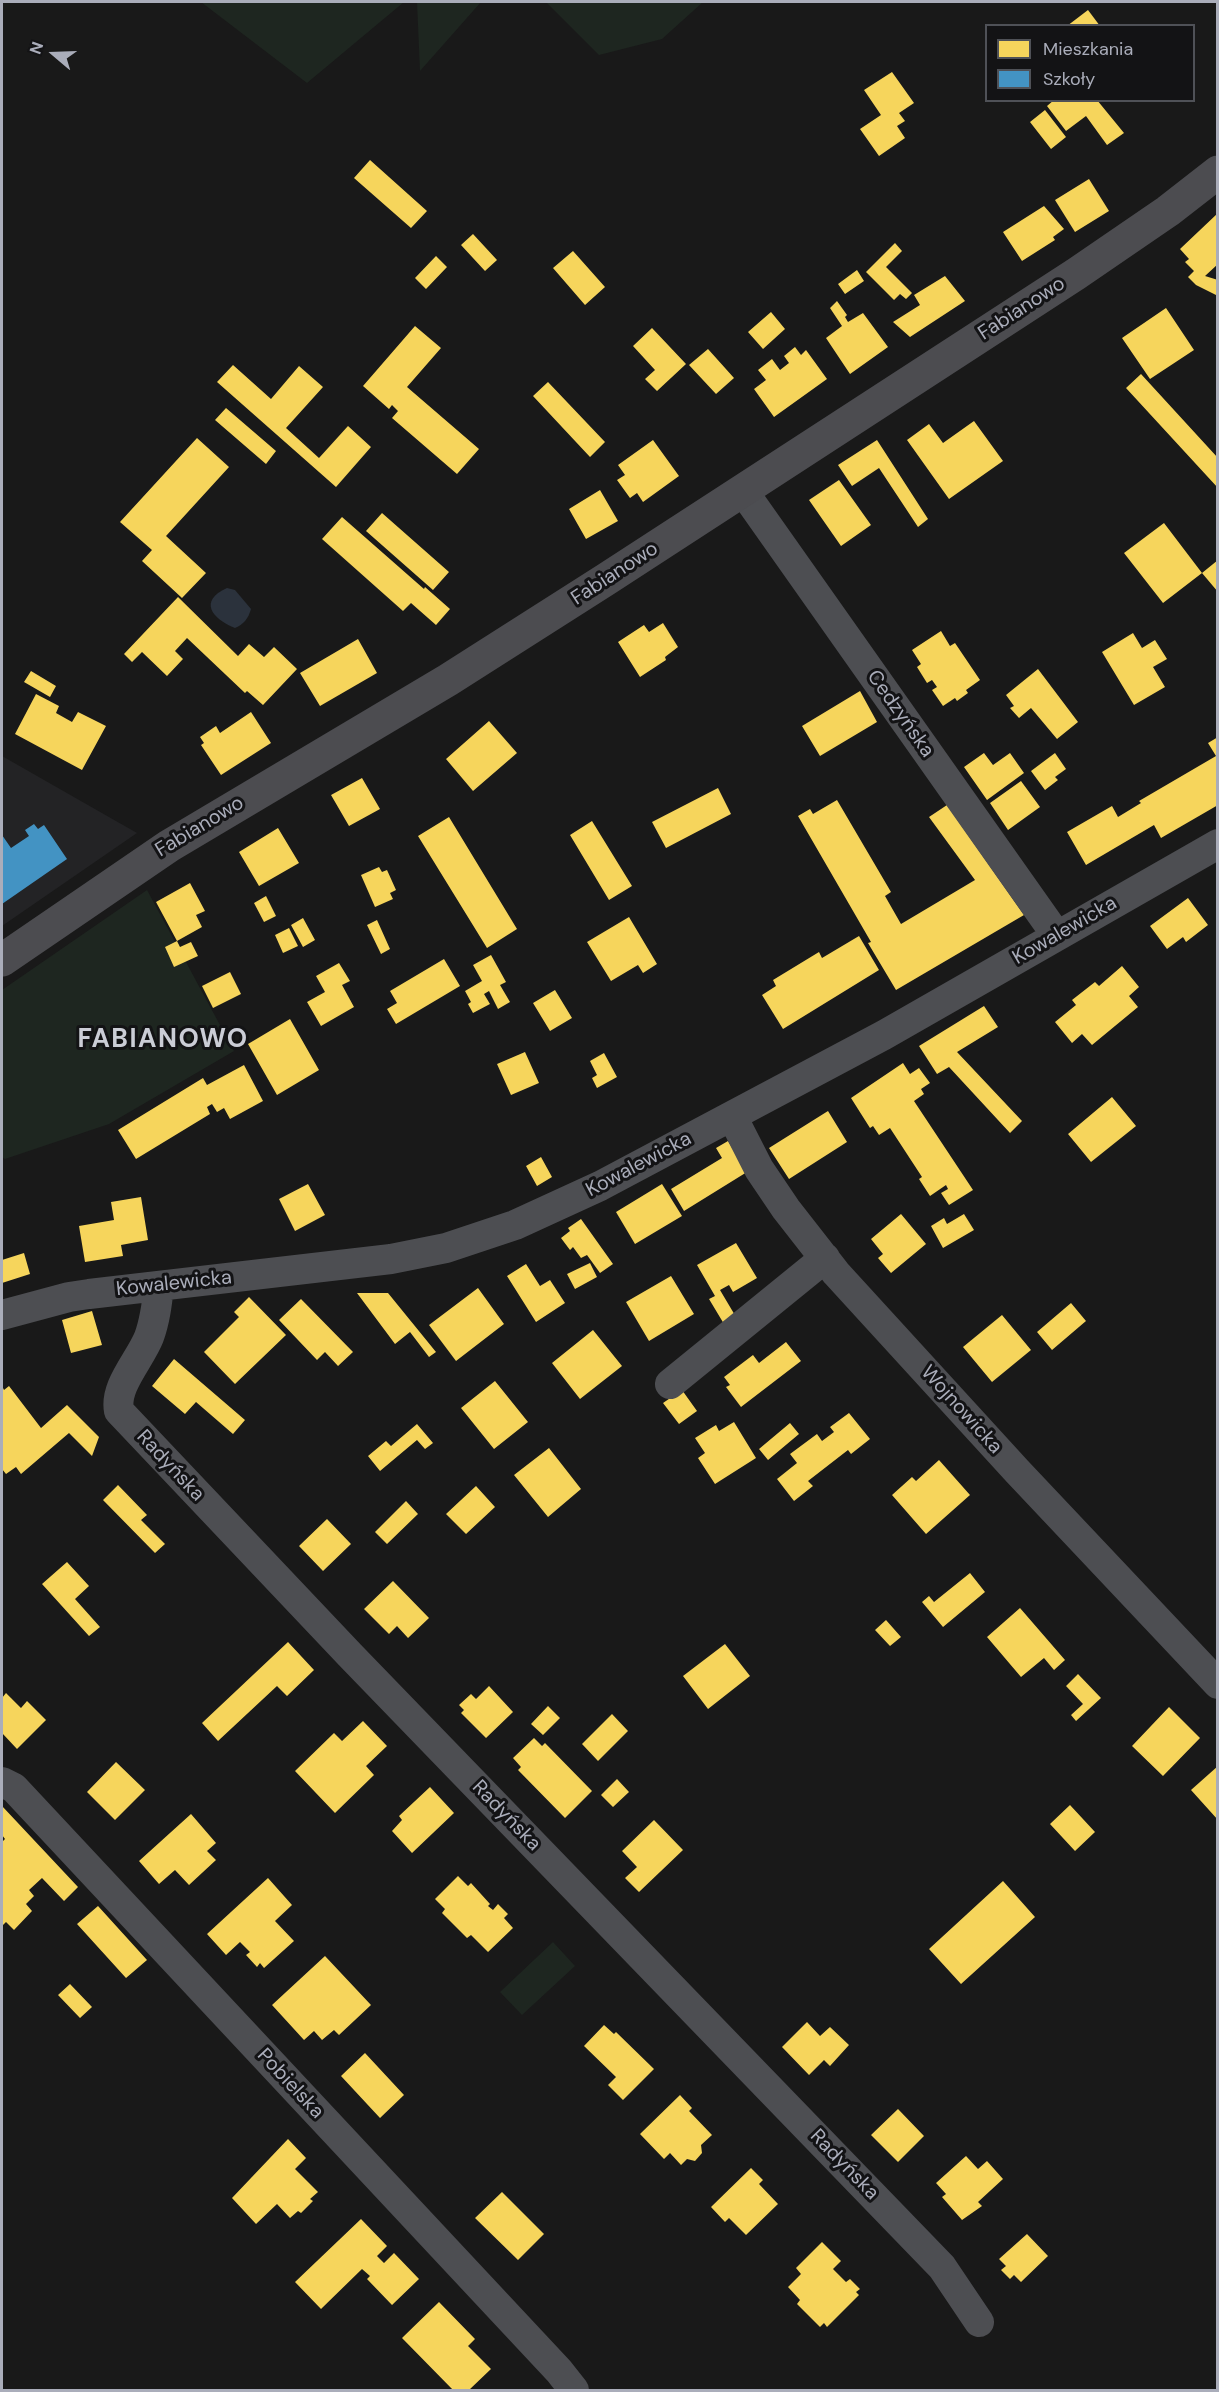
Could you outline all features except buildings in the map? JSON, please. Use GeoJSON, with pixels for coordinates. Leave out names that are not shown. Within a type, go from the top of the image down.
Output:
{"type":"FeatureCollection","features":[{"type":"Feature","properties":{"kind":"street","name":"Fabianowo"},"geometry":{"type":"LineString","coordinates":[[2,960],[159,852],[496,651],[743,491],[1131,238],[1218,172]]}},
{"type":"Feature","properties":{"kind":"street","name":"Cedzyńska"},"geometry":{"type":"LineString","coordinates":[[743,491],[1057,936]]}},
{"type":"Feature","properties":{"kind":"street","name":"Kowalewicka"},"geometry":{"type":"LineString","coordinates":[[2,1315],[69,1297],[391,1259],[446,1248],[515,1225],[569,1202],[884,1035],[1218,844]]}},
{"type":"Feature","properties":{"kind":"street","name":"Wojnowicka"},"geometry":{"type":"LineString","coordinates":[[732,1116],[759,1169],[786,1209],[825,1258],[1017,1471],[1218,1684]]}},
{"type":"Feature","properties":{"kind":"street"},"geometry":{"type":"LineString","coordinates":[[670,1384],[825,1258]]}},
{"type":"Feature","properties":{"kind":"street","name":"Radyńska"},"geometry":{"type":"LineString","coordinates":[[159,1286],[156,1315],[148,1338],[121,1392],[118,1402],[120,1411],[350,1655],[942,2266],[979,2322]]}},
{"type":"Feature","properties":{"kind":"street","name":"Pobielska"},"geometry":{"type":"LineString","coordinates":[[2,1782],[14,1788],[551,2362],[574,2391]]}},
{"type":"Feature","properties":{"kind":"shaded area"},"geometry":{"type":"Polygon","coordinates":[[[201,2],[404,2],[307,83],[201,2]]]}},
{"type":"Feature","properties":{"kind":"shaded area"},"geometry":{"type":"Polygon","coordinates":[[[417,2],[481,2],[420,71],[417,2]]]}},
{"type":"Feature","properties":{"kind":"shaded area"},"geometry":{"type":"Polygon","coordinates":[[[546,2],[703,2],[662,39],[599,55],[546,2]]]}},
{"type":"Feature","properties":{"kind":"shaded area"},"geometry":{"type":"Polygon","coordinates":[[[227,588],[235,590],[251,609],[245,621],[235,628],[220,620],[212,610],[213,598],[227,588]]]}},
{"type":"Feature","properties":{"kind":"shaded area"},"geometry":{"type":"Polygon","coordinates":[[[2,756],[137,833],[2,926],[2,756]]]}},
{"type":"Feature","properties":{"kind":"shaded area"},"geometry":{"type":"Polygon","coordinates":[[[147,890],[234,1051],[109,1124],[5,1159],[2,1157],[2,990],[147,890]]]}},
{"type":"Feature","properties":{"kind":"shaded area"},"geometry":{"type":"Polygon","coordinates":[[[553,1942],[575,1966],[522,2015],[500,1992],[553,1942]]]}},
{"type":"Feature","properties":{"kind":"district","name":"FABIANOWO"},"geometry":{"type":"Point","coordinates":[163,1040]}}]}
